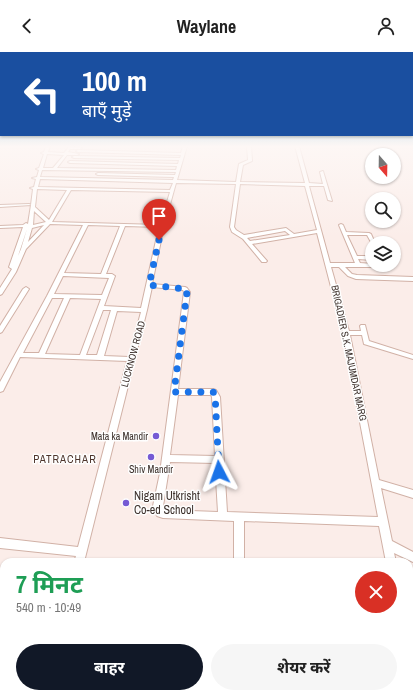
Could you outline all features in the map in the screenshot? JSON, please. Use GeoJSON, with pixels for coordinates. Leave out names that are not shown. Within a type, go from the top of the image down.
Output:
{"type":"FeatureCollection","features":[{"type":"Feature","properties":{"kind":"street"},"geometry":{"type":"LineString","coordinates":[[115,180],[117,176]]}},
{"type":"Feature","properties":{"kind":"street"},"geometry":{"type":"LineString","coordinates":[[136,181],[138,176]]}},
{"type":"Feature","properties":{"kind":"street"},"geometry":{"type":"LineString","coordinates":[[0,286],[13,266],[27,227],[36,178],[136,181],[152,176]]}},
{"type":"Feature","properties":{"kind":"street","name":"LUCKNOW ROAD"},"geometry":{"type":"LineString","coordinates":[[80,558],[144,310],[162,226],[176,176]]}},
{"type":"Feature","properties":{"kind":"street"},"geometry":{"type":"LineString","coordinates":[[211,176],[238,183],[326,185]]}},
{"type":"Feature","properties":{"kind":"street"},"geometry":{"type":"LineString","coordinates":[[239,176],[232,227],[234,231],[249,243],[264,261]]}},
{"type":"Feature","properties":{"kind":"street","name":"BRIGADIER S.K. MAJUMDAR MARG"},"geometry":{"type":"LineString","coordinates":[[305,176],[346,333],[390,558]]}},
{"type":"Feature","properties":{"kind":"street"},"geometry":{"type":"LineString","coordinates":[[323,176],[330,200]]}},
{"type":"Feature","properties":{"kind":"street"},"geometry":{"type":"LineString","coordinates":[[34,188],[171,191]]}},
{"type":"Feature","properties":{"kind":"street"},"geometry":{"type":"LineString","coordinates":[[24,249],[49,223],[70,188]]}},
{"type":"Feature","properties":{"kind":"street"},"geometry":{"type":"LineString","coordinates":[[0,206],[31,206],[49,223]]}},
{"type":"Feature","properties":{"kind":"street"},"geometry":{"type":"LineString","coordinates":[[0,227],[27,227],[49,223],[162,226]]}},
{"type":"Feature","properties":{"kind":"street"},"geometry":{"type":"LineString","coordinates":[[0,389],[50,296],[86,224]]}},
{"type":"Feature","properties":{"kind":"street"},"geometry":{"type":"LineString","coordinates":[[103,275],[123,225]]}},
{"type":"Feature","properties":{"kind":"street"},"geometry":{"type":"LineString","coordinates":[[341,225],[358,265]]}},
{"type":"Feature","properties":{"kind":"street"},"geometry":{"type":"LineString","coordinates":[[0,293],[13,272],[24,249],[28,233],[27,227]]}},
{"type":"Feature","properties":{"kind":"street"},"geometry":{"type":"LineString","coordinates":[[243,237],[286,229],[294,236]]}},
{"type":"Feature","properties":{"kind":"street"},"geometry":{"type":"LineString","coordinates":[[28,233],[42,230]]}},
{"type":"Feature","properties":{"kind":"street"},"geometry":{"type":"LineString","coordinates":[[249,243],[320,231]]}},
{"type":"Feature","properties":{"kind":"street"},"geometry":{"type":"LineString","coordinates":[[344,233],[369,234],[370,236]]}},
{"type":"Feature","properties":{"kind":"street"},"geometry":{"type":"LineString","coordinates":[[355,258],[365,258]]}},
{"type":"Feature","properties":{"kind":"street"},"geometry":{"type":"LineString","coordinates":[[328,265],[365,265]]}},
{"type":"Feature","properties":{"kind":"street"},"geometry":{"type":"LineString","coordinates":[[340,265],[350,275],[356,277],[413,279]]}},
{"type":"Feature","properties":{"kind":"street"},"geometry":{"type":"LineString","coordinates":[[61,274],[112,276],[82,358]]}},
{"type":"Feature","properties":{"kind":"street"},"geometry":{"type":"LineString","coordinates":[[149,285],[186,289],[187,292],[166,458],[158,506],[160,513],[239,518],[383,522]]}},
{"type":"Feature","properties":{"kind":"street"},"geometry":{"type":"LineString","coordinates":[[0,331],[26,289]]}},
{"type":"Feature","properties":{"kind":"street"},"geometry":{"type":"LineString","coordinates":[[50,296],[104,297]]}},
{"type":"Feature","properties":{"kind":"street"},"geometry":{"type":"LineString","coordinates":[[41,356],[68,296]]}},
{"type":"Feature","properties":{"kind":"street"},"geometry":{"type":"LineString","coordinates":[[100,308],[144,310]]}},
{"type":"Feature","properties":{"kind":"street"},"geometry":{"type":"LineString","coordinates":[[100,358],[116,308]]}},
{"type":"Feature","properties":{"kind":"street"},"geometry":{"type":"LineString","coordinates":[[346,333],[363,330],[365,340],[368,343],[413,357]]}},
{"type":"Feature","properties":{"kind":"street"},"geometry":{"type":"LineString","coordinates":[[18,355],[131,359]]}},
{"type":"Feature","properties":{"kind":"street"},"geometry":{"type":"LineString","coordinates":[[174,392],[213,392],[215,394],[218,460],[223,517]]}},
{"type":"Feature","properties":{"kind":"street"},"geometry":{"type":"LineString","coordinates":[[166,458],[218,460]]}},
{"type":"Feature","properties":{"kind":"street"},"geometry":{"type":"LineString","coordinates":[[376,483],[413,494]]}},
{"type":"Feature","properties":{"kind":"street"},"geometry":{"type":"LineString","coordinates":[[239,518],[239,558]]}},
{"type":"Feature","properties":{"kind":"street"},"geometry":{"type":"LineString","coordinates":[[0,543],[81,552]]}},
{"type":"Feature","properties":{"kind":"street"},"geometry":{"type":"LineString","coordinates":[[387,544],[413,557]]}},
{"type":"Feature","properties":{"kind":"place","name":"Mata ka Mandir"},"geometry":{"type":"Point","coordinates":[156,436]}},
{"type":"Feature","properties":{"kind":"place","name":"Shiv Mandir"},"geometry":{"type":"Point","coordinates":[151,457]}},
{"type":"Feature","properties":{"kind":"place","name":"Nigam Utkrisht Co-ed School"},"geometry":{"type":"Point","coordinates":[126,503]}},
{"type":"Feature","properties":{"kind":"district","name":"PATRACHAR"},"geometry":{"type":"Point","coordinates":[65,459]}},
{"type":"Feature","properties":{"kind":"route"},"geometry":{"type":"LineString","coordinates":[[159,240],[149,285],[186,289],[187,292],[174,392],[213,392],[215,394],[219,472]]}}]}
